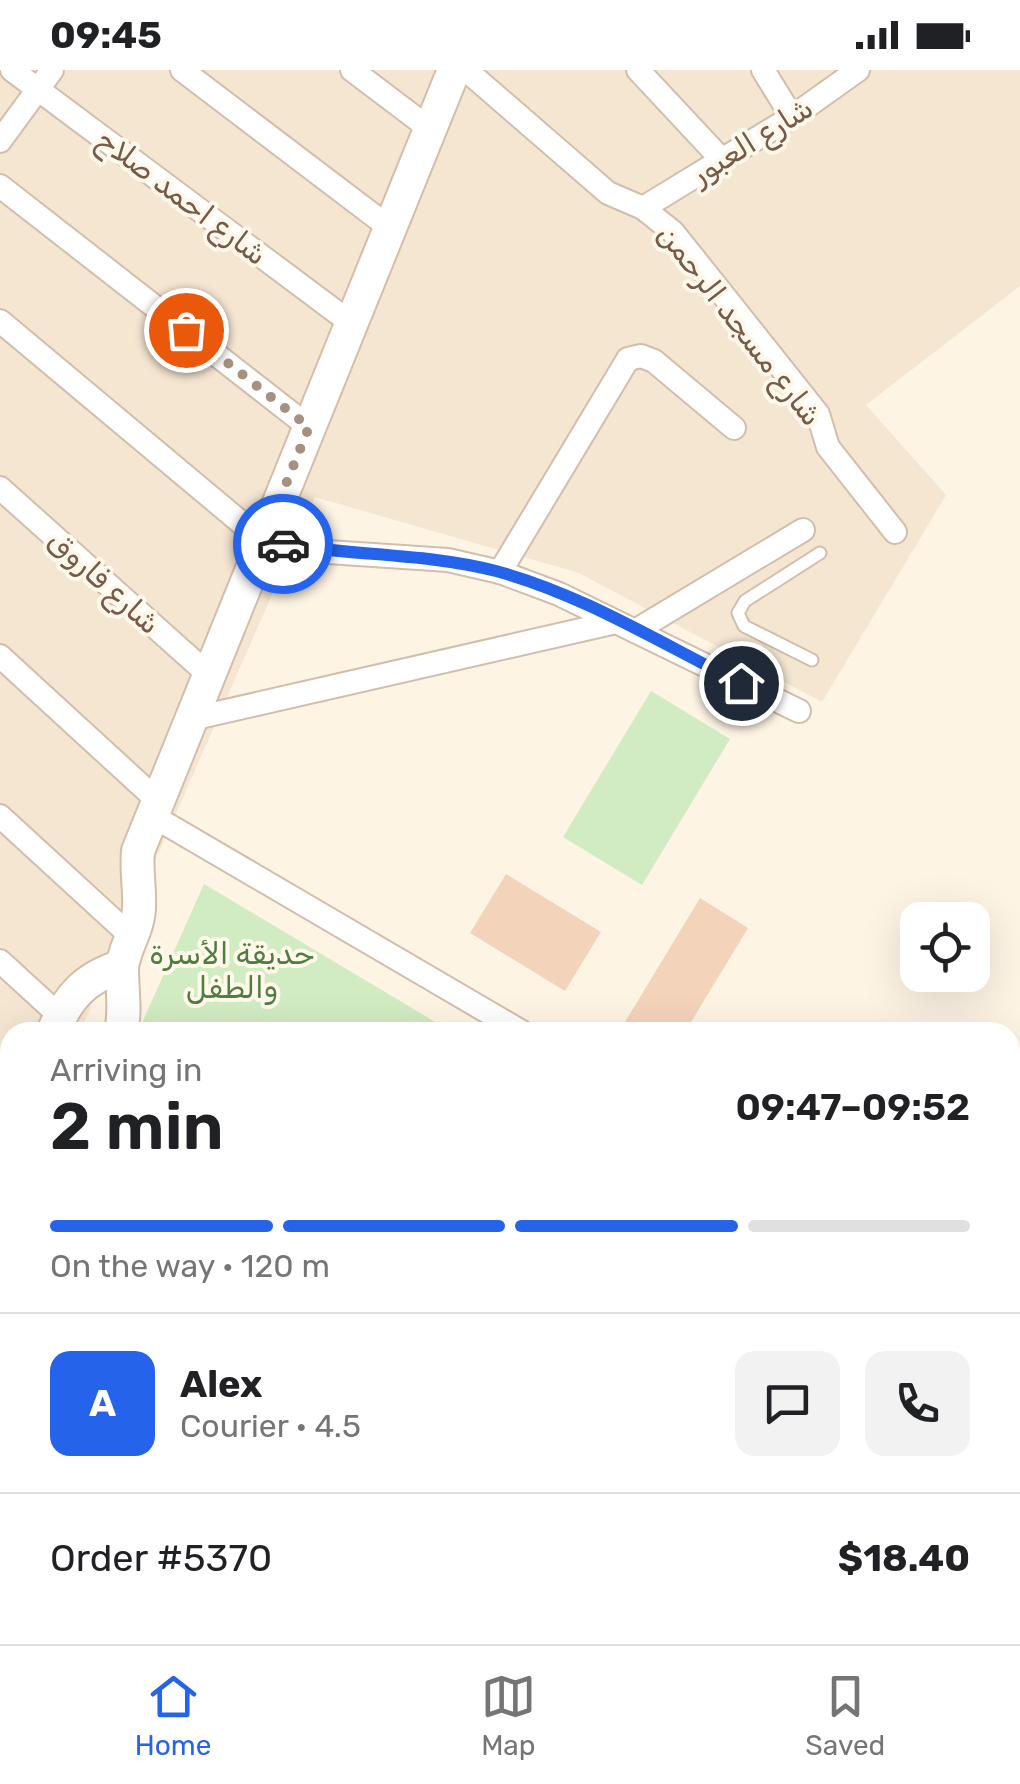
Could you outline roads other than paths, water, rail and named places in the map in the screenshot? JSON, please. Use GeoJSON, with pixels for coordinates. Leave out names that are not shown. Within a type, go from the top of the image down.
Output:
{"type":"FeatureCollection","features":[{"type":"Feature","properties":{"kind":"street","name":"شارع احمد صلاح"},"geometry":{"type":"LineString","coordinates":[[12,70],[45,80],[351,323]]}},
{"type":"Feature","properties":{"kind":"street"},"geometry":{"type":"LineString","coordinates":[[182,70],[390,228]]}},
{"type":"Feature","properties":{"kind":"street"},"geometry":{"type":"LineString","coordinates":[[352,70],[430,129]]}},
{"type":"Feature","properties":{"kind":"street"},"geometry":{"type":"LineString","coordinates":[[122,1022],[128,953],[139,907],[138,852],[454,70]]}},
{"type":"Feature","properties":{"kind":"street","name":"شارع مسجد الرحمن"},"geometry":{"type":"LineString","coordinates":[[466,70],[608,193],[643,208],[674,232],[818,414],[828,447],[895,532]]}},
{"type":"Feature","properties":{"kind":"street"},"geometry":{"type":"LineString","coordinates":[[638,70],[723,161]]}},
{"type":"Feature","properties":{"kind":"street"},"geometry":{"type":"LineString","coordinates":[[763,70],[792,117]]}},
{"type":"Feature","properties":{"kind":"street","name":"شارع العبور"},"geometry":{"type":"LineString","coordinates":[[643,208],[792,117],[858,70]]}},
{"type":"Feature","properties":{"kind":"street"},"geometry":{"type":"LineString","coordinates":[[0,141],[45,80]]}},
{"type":"Feature","properties":{"kind":"street"},"geometry":{"type":"LineString","coordinates":[[0,186],[309,427]]}},
{"type":"Feature","properties":{"kind":"street"},"geometry":{"type":"LineString","coordinates":[[0,321],[263,541],[328,552],[448,560],[500,572],[625,626],[799,711]]}},
{"type":"Feature","properties":{"kind":"street"},"geometry":{"type":"LineString","coordinates":[[500,572],[628,359],[648,357],[734,428]]}},
{"type":"Feature","properties":{"kind":"street","name":"شارع فاروق"},"geometry":{"type":"LineString","coordinates":[[0,488],[209,675]]}},
{"type":"Feature","properties":{"kind":"street"},"geometry":{"type":"LineString","coordinates":[[191,718],[625,626],[803,530]]}},
{"type":"Feature","properties":{"kind":"street"},"geometry":{"type":"LineString","coordinates":[[0,656],[154,808],[506,1022]]}},
{"type":"Feature","properties":{"kind":"street"},"geometry":{"type":"LineString","coordinates":[[0,816],[128,953]]}},
{"type":"Feature","properties":{"kind":"street"},"geometry":{"type":"LineString","coordinates":[[57,1022],[81,986],[128,953]]}},
{"type":"Feature","properties":{"kind":"street"},"geometry":{"type":"LineString","coordinates":[[0,960],[54,1022]]}},
{"type":"Feature","properties":{"kind":"lane"},"geometry":{"type":"LineString","coordinates":[[781,543],[796,569]]}},
{"type":"Feature","properties":{"kind":"lane"},"geometry":{"type":"LineString","coordinates":[[812,660],[744,626],[738,614],[745,601],[820,554]]}},
{"type":"Feature","properties":{"kind":"park label","name":"حديقة الأسرة والطفل"},"geometry":{"type":"Point","coordinates":[232,971]}}]}
